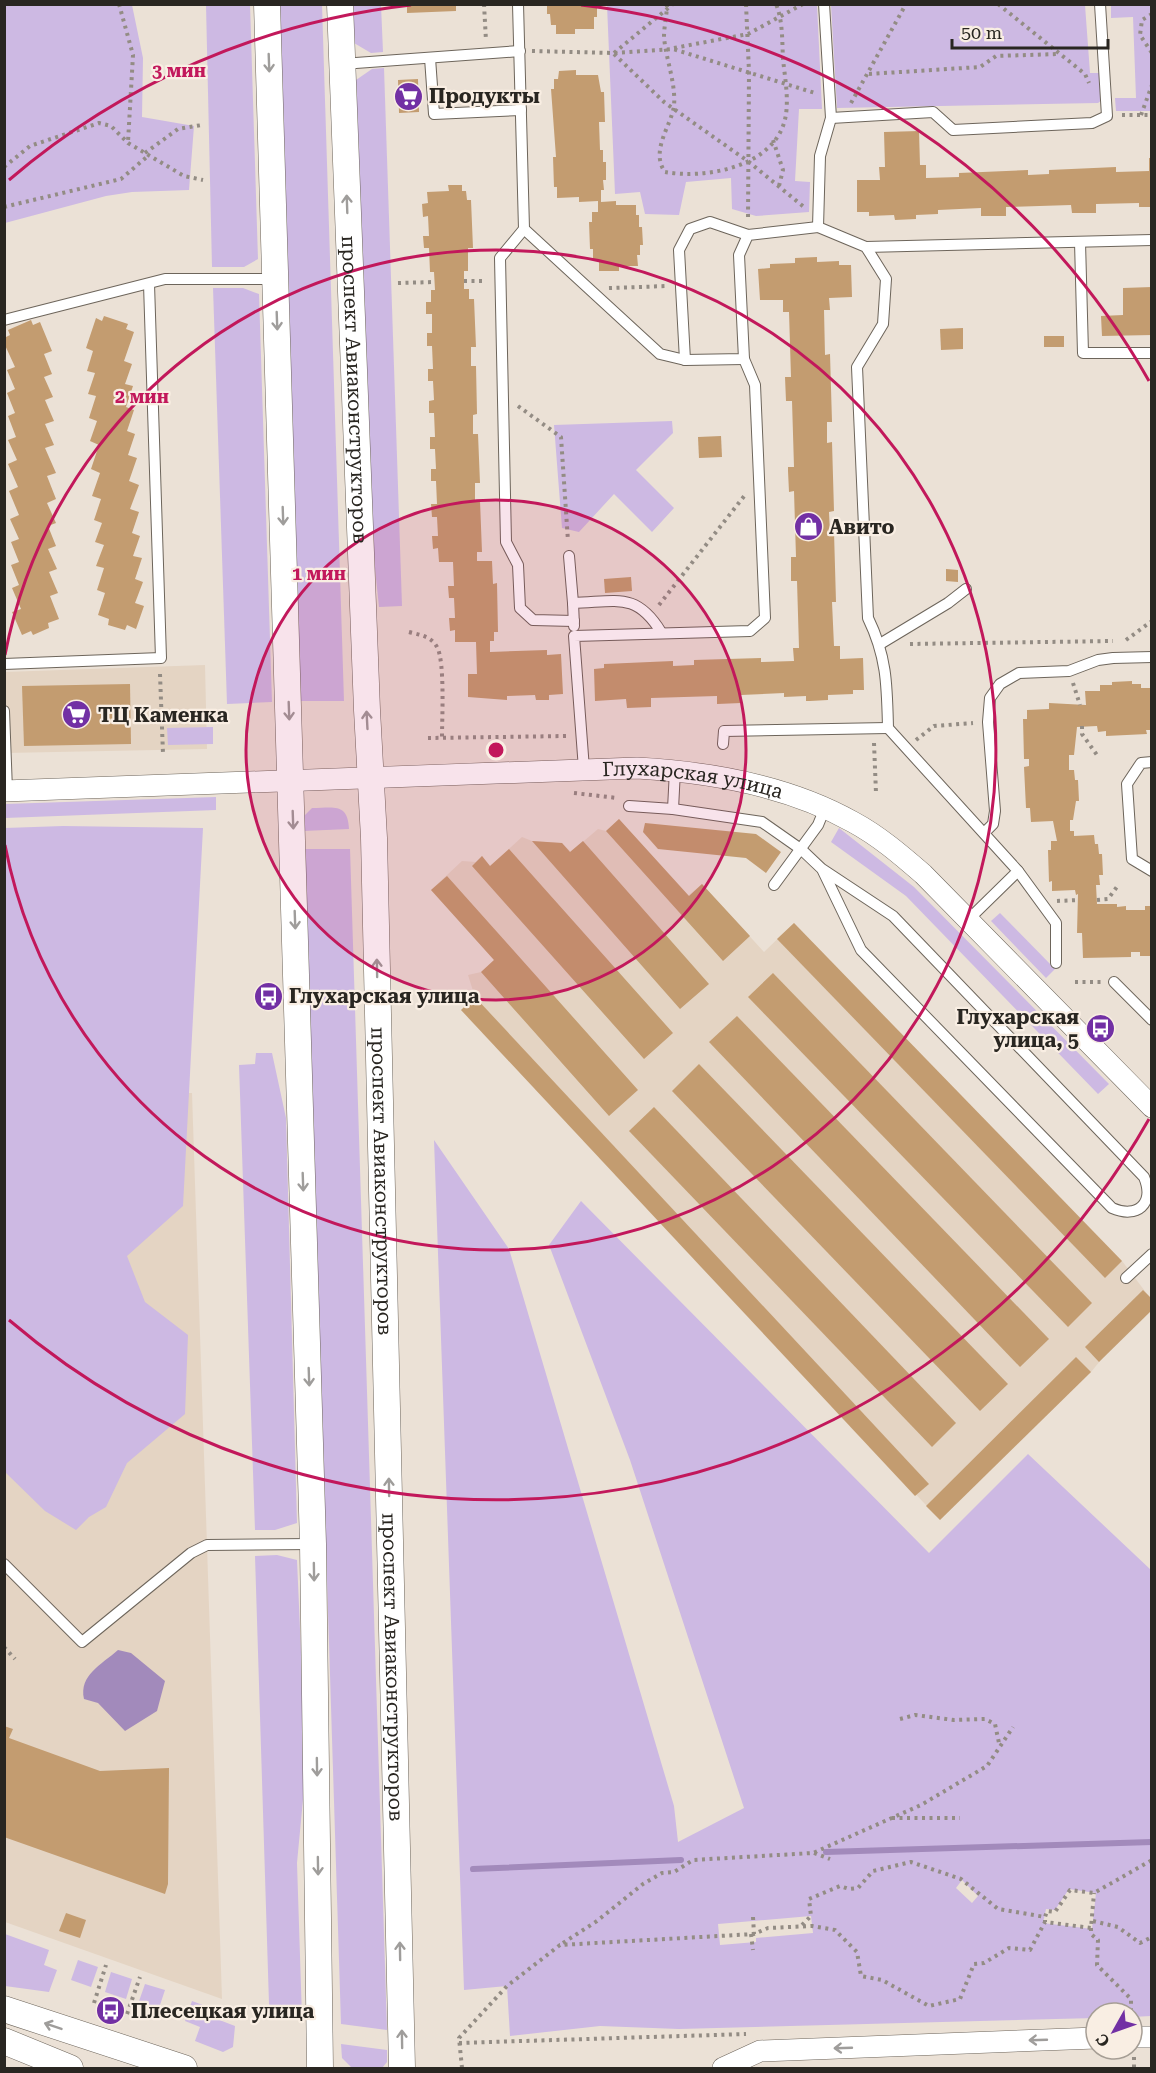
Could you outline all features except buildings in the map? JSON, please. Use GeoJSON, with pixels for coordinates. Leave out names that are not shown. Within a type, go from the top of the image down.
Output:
{"type":"FeatureCollection","features":[{"type":"Feature","properties":{"kind":"street"},"geometry":{"type":"LineString","coordinates":[[267,4],[313,1544],[320,2068]]}},
{"type":"Feature","properties":{"kind":"street","name":"проспект Авиаконструкторов"},"geometry":{"type":"LineString","coordinates":[[340,4],[375,861],[402,2068]]}},
{"type":"Feature","properties":{"kind":"street","name":"Глухарская улица"},"geometry":{"type":"LineString","coordinates":[[6,790],[584,769],[675,770],[716,776],[825,808],[887,843],[923,874],[1152,1107]]}},
{"type":"Feature","properties":{"kind":"street"},"geometry":{"type":"LineString","coordinates":[[4,2009],[184,2068]]}},
{"type":"Feature","properties":{"kind":"street"},"geometry":{"type":"LineString","coordinates":[[723,2068],[760,2050],[1084,2038]]}},
{"type":"Feature","properties":{"kind":"street"},"geometry":{"type":"LineString","coordinates":[[4,2041],[70,2068]]}},
{"type":"Feature","properties":{"kind":"lane"},"geometry":{"type":"LineString","coordinates":[[518,4],[524,229],[500,258],[506,542],[518,565],[520,608],[533,620],[574,621]]}},
{"type":"Feature","properties":{"kind":"lane"},"geometry":{"type":"LineString","coordinates":[[818,223],[820,156],[837,118],[830,98],[824,4]]}},
{"type":"Feature","properties":{"kind":"lane"},"geometry":{"type":"LineString","coordinates":[[837,118],[933,112],[953,130],[1092,123],[1107,116],[1100,4]]}},
{"type":"Feature","properties":{"kind":"lane"},"geometry":{"type":"LineString","coordinates":[[342,64],[520,51]]}},
{"type":"Feature","properties":{"kind":"lane"},"geometry":{"type":"LineString","coordinates":[[430,58],[434,114],[521,110]]}},
{"type":"Feature","properties":{"kind":"lane"},"geometry":{"type":"LineString","coordinates":[[685,360],[679,250],[690,229],[710,222],[748,235],[818,223],[866,247],[1152,240]]}},
{"type":"Feature","properties":{"kind":"lane"},"geometry":{"type":"LineString","coordinates":[[524,229],[660,354],[685,360],[744,359]]}},
{"type":"Feature","properties":{"kind":"lane"},"geometry":{"type":"LineString","coordinates":[[574,636],[750,631],[765,618],[755,385],[744,359],[739,255],[748,235]]}},
{"type":"Feature","properties":{"kind":"lane"},"geometry":{"type":"LineString","coordinates":[[1080,242],[1083,353],[1152,353]]}},
{"type":"Feature","properties":{"kind":"lane"},"geometry":{"type":"LineString","coordinates":[[866,247],[886,279],[883,324],[857,367],[868,618],[880,644],[887,673],[888,728]]}},
{"type":"Feature","properties":{"kind":"lane"},"geometry":{"type":"LineString","coordinates":[[4,320],[165,279],[276,279]]}},
{"type":"Feature","properties":{"kind":"lane"},"geometry":{"type":"LineString","coordinates":[[4,664],[161,658],[149,284]]}},
{"type":"Feature","properties":{"kind":"lane"},"geometry":{"type":"LineString","coordinates":[[569,556],[579,735],[584,769]]}},
{"type":"Feature","properties":{"kind":"lane"},"geometry":{"type":"LineString","coordinates":[[880,644],[966,590]]}},
{"type":"Feature","properties":{"kind":"lane"},"geometry":{"type":"LineString","coordinates":[[573,603],[633,602],[651,615],[661,632]]}},
{"type":"Feature","properties":{"kind":"lane"},"geometry":{"type":"LineString","coordinates":[[985,832],[993,824],[995,811],[988,722],[990,698],[1000,684],[1019,673],[1069,671],[1098,660],[1152,657]]}},
{"type":"Feature","properties":{"kind":"lane"},"geometry":{"type":"LineString","coordinates":[[4,711],[6,790]]}},
{"type":"Feature","properties":{"kind":"lane"},"geometry":{"type":"LineString","coordinates":[[723,744],[724,731],[888,728],[985,832],[1018,871],[1056,923],[1056,963]]}},
{"type":"Feature","properties":{"kind":"lane"},"geometry":{"type":"LineString","coordinates":[[1152,762],[1141,763],[1127,784],[1132,859],[1152,871]]}},
{"type":"Feature","properties":{"kind":"lane"},"geometry":{"type":"LineString","coordinates":[[673,809],[675,770]]}},
{"type":"Feature","properties":{"kind":"lane"},"geometry":{"type":"LineString","coordinates":[[629,806],[673,809],[762,822],[802,849],[822,869],[893,916],[1144,1177],[1149,1189],[1146,1202],[1135,1212],[1123,1213],[1112,1208],[1095,1191],[861,950],[822,869]]}},
{"type":"Feature","properties":{"kind":"lane"},"geometry":{"type":"LineString","coordinates":[[774,885],[818,825],[825,808]]}},
{"type":"Feature","properties":{"kind":"lane"},"geometry":{"type":"LineString","coordinates":[[969,920],[1018,871]]}},
{"type":"Feature","properties":{"kind":"lane"},"geometry":{"type":"LineString","coordinates":[[1114,982],[1152,1020]]}},
{"type":"Feature","properties":{"kind":"lane"},"geometry":{"type":"LineString","coordinates":[[1126,1278],[1152,1254]]}},
{"type":"Feature","properties":{"kind":"lane"},"geometry":{"type":"LineString","coordinates":[[4,1564],[82,1642],[191,1553],[207,1545],[313,1544]]}},
{"type":"Feature","properties":{"kind":"path"},"geometry":{"type":"LineString","coordinates":[[119,4],[133,55],[128,143]]}},
{"type":"Feature","properties":{"kind":"path"},"geometry":{"type":"LineString","coordinates":[[484,4],[486,54]]}},
{"type":"Feature","properties":{"kind":"path"},"geometry":{"type":"LineString","coordinates":[[613,53],[673,4]]}},
{"type":"Feature","properties":{"kind":"path"},"geometry":{"type":"LineString","coordinates":[[746,4],[749,72],[748,235]]}},
{"type":"Feature","properties":{"kind":"path"},"geometry":{"type":"LineString","coordinates":[[667,7],[664,36],[674,94],[674,108],[663,132],[661,166],[665,172],[698,174],[749,162],[773,140],[785,121],[786,84],[780,17],[776,4]]}},
{"type":"Feature","properties":{"kind":"path"},"geometry":{"type":"LineString","coordinates":[[520,51],[613,53],[673,49],[748,34],[803,4]]}},
{"type":"Feature","properties":{"kind":"path"},"geometry":{"type":"LineString","coordinates":[[837,118],[869,74],[906,4]]}},
{"type":"Feature","properties":{"kind":"path"},"geometry":{"type":"LineString","coordinates":[[998,4],[1085,75],[1107,116],[1152,115]]}},
{"type":"Feature","properties":{"kind":"path"},"geometry":{"type":"LineString","coordinates":[[1152,14],[1142,20],[1140,35],[1152,53]]}},
{"type":"Feature","properties":{"kind":"path"},"geometry":{"type":"LineString","coordinates":[[673,49],[830,98]]}},
{"type":"Feature","properties":{"kind":"path"},"geometry":{"type":"LineString","coordinates":[[613,53],[674,108],[749,162],[818,223]]}},
{"type":"Feature","properties":{"kind":"path"},"geometry":{"type":"LineString","coordinates":[[869,74],[980,67],[996,56],[1059,54]]}},
{"type":"Feature","properties":{"kind":"path"},"geometry":{"type":"LineString","coordinates":[[1142,115],[1152,86]]}},
{"type":"Feature","properties":{"kind":"path"},"geometry":{"type":"LineString","coordinates":[[4,167],[30,146],[99,123],[111,126],[128,143],[184,176],[203,180]]}},
{"type":"Feature","properties":{"kind":"path"},"geometry":{"type":"LineString","coordinates":[[4,207],[121,179],[178,129],[202,125]]}},
{"type":"Feature","properties":{"kind":"path"},"geometry":{"type":"LineString","coordinates":[[773,140],[783,170],[778,186]]}},
{"type":"Feature","properties":{"kind":"path"},"geometry":{"type":"LineString","coordinates":[[464,281],[501,280]]}},
{"type":"Feature","properties":{"kind":"path"},"geometry":{"type":"LineString","coordinates":[[399,283],[435,282]]}},
{"type":"Feature","properties":{"kind":"path"},"geometry":{"type":"LineString","coordinates":[[590,289],[681,286]]}},
{"type":"Feature","properties":{"kind":"path"},"geometry":{"type":"LineString","coordinates":[[503,394],[561,437],[569,556]]}},
{"type":"Feature","properties":{"kind":"path"},"geometry":{"type":"LineString","coordinates":[[651,615],[759,477]]}},
{"type":"Feature","properties":{"kind":"path"},"geometry":{"type":"LineString","coordinates":[[880,644],[1128,640],[1152,621]]}},
{"type":"Feature","properties":{"kind":"path"},"geometry":{"type":"LineString","coordinates":[[409,632],[427,636],[438,648],[441,661],[442,737]]}},
{"type":"Feature","properties":{"kind":"path"},"geometry":{"type":"LineString","coordinates":[[1069,671],[1080,705]]}},
{"type":"Feature","properties":{"kind":"path"},"geometry":{"type":"LineString","coordinates":[[160,674],[163,754]]}},
{"type":"Feature","properties":{"kind":"path"},"geometry":{"type":"LineString","coordinates":[[161,714],[221,712]]}},
{"type":"Feature","properties":{"kind":"path"},"geometry":{"type":"LineString","coordinates":[[907,748],[934,726],[988,722]]}},
{"type":"Feature","properties":{"kind":"path"},"geometry":{"type":"LineString","coordinates":[[1082,726],[1082,734],[1097,754]]}},
{"type":"Feature","properties":{"kind":"path"},"geometry":{"type":"LineString","coordinates":[[874,727],[876,793]]}},
{"type":"Feature","properties":{"kind":"path"},"geometry":{"type":"LineString","coordinates":[[428,738],[579,735]]}},
{"type":"Feature","properties":{"kind":"path"},"geometry":{"type":"LineString","coordinates":[[573,793],[615,797],[629,806]]}},
{"type":"Feature","properties":{"kind":"path"},"geometry":{"type":"LineString","coordinates":[[1096,900],[1108,899],[1119,884]]}},
{"type":"Feature","properties":{"kind":"path"},"geometry":{"type":"LineString","coordinates":[[1075,982],[1114,982]]}},
{"type":"Feature","properties":{"kind":"path"},"geometry":{"type":"LineString","coordinates":[[4,1647],[15,1659]]}},
{"type":"Feature","properties":{"kind":"path"},"geometry":{"type":"LineString","coordinates":[[900,1719],[915,1715],[954,1720],[985,1719],[995,1724],[999,1733],[999,1747]]}},
{"type":"Feature","properties":{"kind":"path"},"geometry":{"type":"LineString","coordinates":[[813,1853],[921,1805],[979,1773],[992,1760],[1013,1727]]}},
{"type":"Feature","properties":{"kind":"path"},"geometry":{"type":"LineString","coordinates":[[890,1818],[960,1818]]}},
{"type":"Feature","properties":{"kind":"path"},"geometry":{"type":"LineString","coordinates":[[462,2068],[459,2038],[507,1986],[560,1945],[597,1921],[643,1884],[662,1873],[674,1872],[693,1860],[813,1853],[830,1858]]}},
{"type":"Feature","properties":{"kind":"path"},"geometry":{"type":"LineString","coordinates":[[560,1945],[753,1935],[768,1928],[812,1926],[835,1930],[857,1952],[861,1976],[882,1980],[928,2006],[960,1999],[974,1964],[984,1963],[1009,1947],[1030,1950],[1047,1911],[1055,1912],[1070,1890],[1094,1893],[1152,1860]]}},
{"type":"Feature","properties":{"kind":"path"},"geometry":{"type":"LineString","coordinates":[[800,1926],[811,1916],[809,1899],[840,1886],[849,1889],[858,1888],[873,1870],[911,1862],[961,1879],[998,1909],[1091,1928]]}},
{"type":"Feature","properties":{"kind":"path"},"geometry":{"type":"LineString","coordinates":[[1094,1893],[1091,1934],[1098,1940],[1097,1965],[1131,2001]]}},
{"type":"Feature","properties":{"kind":"path"},"geometry":{"type":"LineString","coordinates":[[753,1917],[753,1950]]}},
{"type":"Feature","properties":{"kind":"path"},"geometry":{"type":"LineString","coordinates":[[1093,1921],[1118,1927],[1140,1943],[1152,1937]]}},
{"type":"Feature","properties":{"kind":"path"},"geometry":{"type":"LineString","coordinates":[[94,2003],[106,1965]]}},
{"type":"Feature","properties":{"kind":"path"},"geometry":{"type":"LineString","coordinates":[[127,2014],[140,1977]]}},
{"type":"Feature","properties":{"kind":"shaded area"},"geometry":{"type":"Polygon","coordinates":[[[4,5],[132,5],[143,58],[142,117],[194,126],[189,190],[132,192],[106,196],[5,223],[4,5]]]}},
{"type":"Feature","properties":{"kind":"shaded area"},"geometry":{"type":"Polygon","coordinates":[[[206,5],[250,5],[258,259],[244,267],[212,267],[206,5]]]}},
{"type":"Feature","properties":{"kind":"shaded area"},"geometry":{"type":"Polygon","coordinates":[[[278,5],[322,5],[344,701],[300,701],[278,5]]]}},
{"type":"Feature","properties":{"kind":"shaded area"},"geometry":{"type":"Polygon","coordinates":[[[353,5],[381,5],[383,52],[371,53],[354,43],[353,5]]]}},
{"type":"Feature","properties":{"kind":"shaded area"},"geometry":{"type":"Polygon","coordinates":[[[607,5],[817,5],[822,109],[799,109],[795,181],[810,182],[809,212],[756,216],[732,209],[731,178],[686,182],[679,215],[645,214],[640,192],[615,194],[607,5]]]}},
{"type":"Feature","properties":{"kind":"shaded area"},"geometry":{"type":"Polygon","coordinates":[[[831,5],[1085,5],[1090,73],[1101,73],[1102,100],[1098,103],[837,108],[831,5]]]}},
{"type":"Feature","properties":{"kind":"shaded area"},"geometry":{"type":"Polygon","coordinates":[[[1111,5],[1151,5],[1151,111],[1116,111],[1115,98],[1136,98],[1133,17],[1111,18],[1111,5]]]}},
{"type":"Feature","properties":{"kind":"shaded area"},"geometry":{"type":"Polygon","coordinates":[[[384,68],[402,606],[379,607],[369,511],[356,80],[372,69],[384,68]]]}},
{"type":"Feature","properties":{"kind":"shaded area"},"geometry":{"type":"Polygon","coordinates":[[[213,288],[243,288],[259,294],[272,702],[227,704],[213,288]]]}},
{"type":"Feature","properties":{"kind":"shaded area"},"geometry":{"type":"Polygon","coordinates":[[[672,421],[673,433],[636,470],[674,508],[652,532],[614,494],[579,532],[562,528],[554,425],[672,421]]]}},
{"type":"Feature","properties":{"kind":"shaded area"},"geometry":{"type":"Polygon","coordinates":[[[205,665],[207,749],[5,753],[4,672],[205,665]]]}},
{"type":"Feature","properties":{"kind":"shaded area"},"geometry":{"type":"Polygon","coordinates":[[[213,727],[213,744],[168,745],[167,728],[213,727]]]}},
{"type":"Feature","properties":{"kind":"shaded area"},"geometry":{"type":"Polygon","coordinates":[[[216,797],[216,810],[5,818],[5,804],[216,797]]]}},
{"type":"Feature","properties":{"kind":"shaded area"},"geometry":{"type":"Polygon","coordinates":[[[312,808],[342,810],[346,814],[349,829],[303,831],[303,817],[312,808]]]}},
{"type":"Feature","properties":{"kind":"shaded area"},"geometry":{"type":"Polygon","coordinates":[[[619,819],[688,896],[702,884],[764,952],[794,923],[1122,1261],[1151,1299],[1091,1372],[940,1520],[461,1010],[475,997],[468,975],[481,972],[494,960],[431,890],[462,861],[476,862],[482,856],[490,866],[522,837],[532,841],[562,843],[571,852],[598,829],[606,831],[619,819]]]}},
{"type":"Feature","properties":{"kind":"shaded area"},"geometry":{"type":"Polygon","coordinates":[[[63,826],[203,828],[183,1206],[127,1256],[145,1302],[188,1335],[185,1414],[127,1463],[106,1507],[89,1517],[76,1530],[45,1511],[4,1471],[5,828],[63,826]]]}},
{"type":"Feature","properties":{"kind":"shaded area"},"geometry":{"type":"Polygon","coordinates":[[[839,828],[914,887],[1109,1084],[1098,1094],[906,896],[831,842],[839,828]]]}},
{"type":"Feature","properties":{"kind":"shaded area"},"geometry":{"type":"Polygon","coordinates":[[[304,849],[350,849],[387,2030],[341,2024],[304,849]]]}},
{"type":"Feature","properties":{"kind":"shaded area"},"geometry":{"type":"Polygon","coordinates":[[[1000,913],[1055,969],[1046,978],[991,921],[1000,913]]]}},
{"type":"Feature","properties":{"kind":"shaded area"},"geometry":{"type":"Polygon","coordinates":[[[256,1053],[272,1053],[286,1118],[297,1523],[275,1530],[255,1530],[239,1065],[255,1064],[256,1053]]]}},
{"type":"Feature","properties":{"kind":"shaded area"},"geometry":{"type":"Polygon","coordinates":[[[5,1092],[192,1093],[222,1999],[5,1922],[5,1092]]]}},
{"type":"Feature","properties":{"kind":"shaded area"},"geometry":{"type":"Polygon","coordinates":[[[434,1140],[509,1249],[674,1806],[678,1842],[744,1808],[630,1460],[549,1245],[581,1201],[929,1553],[1028,1454],[1151,1570],[1151,2016],[1144,2016],[1144,2001],[1084,2001],[1084,2018],[679,2029],[600,2026],[510,2036],[507,1986],[464,1990],[434,1140]],[[962,1880],[956,1888],[972,1903],[978,1896],[962,1880]],[[1069,1889],[1055,1910],[1046,1909],[1043,1923],[1092,1929],[1096,1893],[1069,1889]],[[811,1916],[718,1924],[720,1945],[756,1942],[756,1938],[813,1933],[811,1916]]]}},
{"type":"Feature","properties":{"kind":"shaded area"},"geometry":{"type":"Polygon","coordinates":[[[277,1555],[297,1560],[306,1768],[297,1863],[302,2018],[279,2014],[269,2004],[255,1556],[277,1555]]]}},
{"type":"Feature","properties":{"kind":"shaded area"},"geometry":{"type":"Polygon","coordinates":[[[118,1650],[131,1653],[165,1681],[157,1711],[125,1731],[98,1703],[84,1699],[83,1691],[93,1671],[118,1650]]]}},
{"type":"Feature","properties":{"kind":"shaded area"},"geometry":{"type":"Polygon","coordinates":[[[5,1934],[49,1950],[44,1965],[57,1970],[49,1992],[5,1986],[5,1934]]]}},
{"type":"Feature","properties":{"kind":"shaded area"},"geometry":{"type":"Polygon","coordinates":[[[78,1960],[98,1967],[91,1987],[71,1980],[78,1960]]]}},
{"type":"Feature","properties":{"kind":"shaded area"},"geometry":{"type":"Polygon","coordinates":[[[111,1972],[132,1979],[126,1999],[105,1992],[111,1972]]]}},
{"type":"Feature","properties":{"kind":"shaded area"},"geometry":{"type":"Polygon","coordinates":[[[145,1984],[165,1990],[158,2011],[138,2004],[145,1984]]]}},
{"type":"Feature","properties":{"kind":"shaded area"},"geometry":{"type":"Polygon","coordinates":[[[192,2001],[211,2008],[209,2016],[235,2026],[233,2047],[223,2052],[195,2041],[200,2027],[185,2021],[192,2001]]]}},
{"type":"Feature","properties":{"kind":"shaded area"},"geometry":{"type":"Polygon","coordinates":[[[341,2044],[387,2050],[387,2062],[382,2068],[352,2068],[342,2058],[341,2044]]]}},
{"type":"Feature","properties":{"kind":"waterway"},"geometry":{"type":"LineString","coordinates":[[826,1852],[1152,1842]]}},
{"type":"Feature","properties":{"kind":"waterway"},"geometry":{"type":"LineString","coordinates":[[473,1869],[681,1860]]}},
{"type":"Feature","properties":{"kind":"place","name":"Продукты"},"geometry":{"type":"Point","coordinates":[408,96]}},
{"type":"Feature","properties":{"kind":"place","name":"Авито"},"geometry":{"type":"Point","coordinates":[808,527]}},
{"type":"Feature","properties":{"kind":"place","name":"ТЦ Каменка"},"geometry":{"type":"Point","coordinates":[77,715]}},
{"type":"Feature","properties":{"kind":"place","name":"Глухарская улица"},"geometry":{"type":"Point","coordinates":[268,996]}},
{"type":"Feature","properties":{"kind":"place","name":"Глухарская улица, 5"},"geometry":{"type":"Point","coordinates":[1100,1028]}},
{"type":"Feature","properties":{"kind":"place","name":"Плесецкая улица"},"geometry":{"type":"Point","coordinates":[110,2011]}}]}
